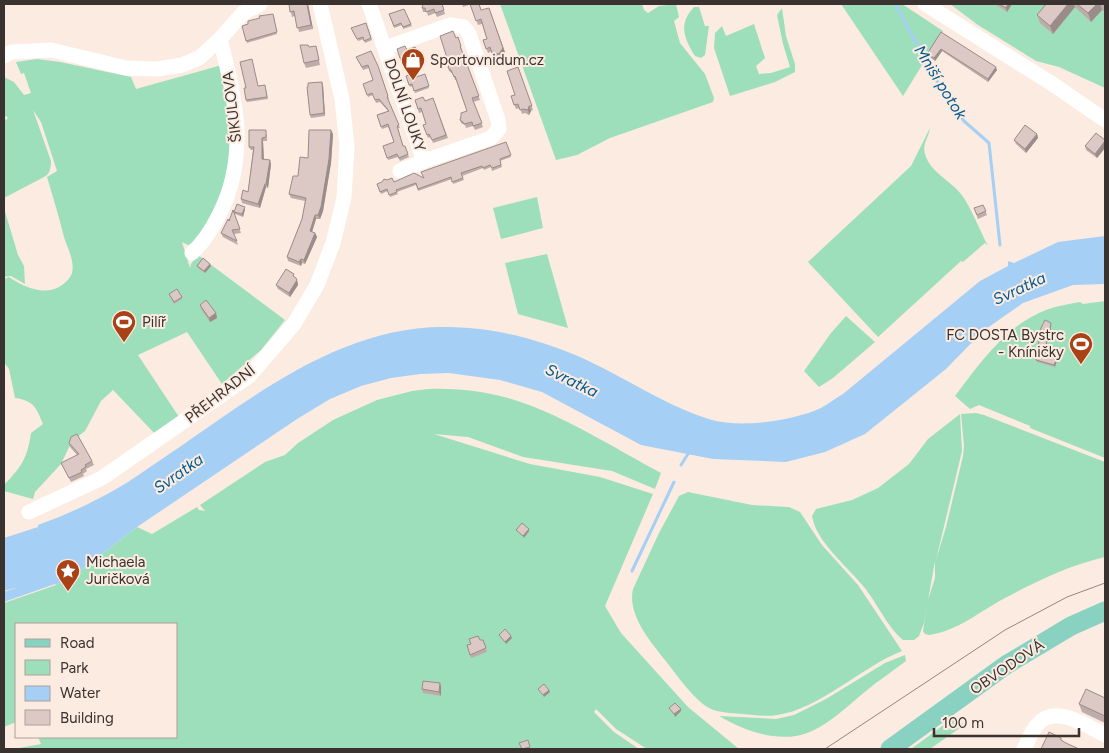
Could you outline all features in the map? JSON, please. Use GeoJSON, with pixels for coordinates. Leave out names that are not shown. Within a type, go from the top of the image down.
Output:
{"type":"FeatureCollection","features":[{"type":"Feature","properties":{"kind":"main road","name":"OBVODOVÁ"},"geometry":{"type":"LineString","coordinates":[[890,749],[1006,666],[1070,626],[1105,611]]}},
{"type":"Feature","properties":{"kind":"street"},"geometry":{"type":"LineString","coordinates":[[4,56],[11,52],[51,50],[126,68],[157,69],[182,65],[199,58],[220,39],[243,13],[260,4]]}},
{"type":"Feature","properties":{"kind":"street","name":"PŘEHRADNÍ"},"geometry":{"type":"LineString","coordinates":[[29,512],[102,478],[249,376],[294,324],[317,286],[333,244],[344,198],[347,146],[342,100],[320,4]]}},
{"type":"Feature","properties":{"kind":"street","name":"DOLNÍ LOUKY"},"geometry":{"type":"LineString","coordinates":[[369,4],[424,161]]}},
{"type":"Feature","properties":{"kind":"street"},"geometry":{"type":"LineString","coordinates":[[926,4],[1059,88],[1105,120]]}},
{"type":"Feature","properties":{"kind":"street","name":"DOLNÍ LOUKY"},"geometry":{"type":"LineString","coordinates":[[385,48],[450,25],[464,28],[469,34],[498,120],[499,129],[491,138],[400,171]]}},
{"type":"Feature","properties":{"kind":"street","name":"ŠIKULOVA"},"geometry":{"type":"LineString","coordinates":[[192,253],[212,230],[228,197],[236,164],[238,130],[231,83],[220,39]]}},
{"type":"Feature","properties":{"kind":"street"},"geometry":{"type":"LineString","coordinates":[[1024,749],[1037,724],[1048,716],[1064,716],[1105,735]]}},
{"type":"Feature","properties":{"kind":"green space"},"geometry":{"type":"Polygon","coordinates":[[[500,4],[642,4],[644,10],[648,13],[659,6],[676,4],[679,17],[674,21],[680,43],[705,74],[714,98],[713,102],[610,138],[577,155],[556,160],[500,4]]]}},
{"type":"Feature","properties":{"kind":"green space"},"geometry":{"type":"Polygon","coordinates":[[[841,4],[902,4],[943,31],[903,96],[841,4]]]}},
{"type":"Feature","properties":{"kind":"green space"},"geometry":{"type":"Polygon","coordinates":[[[950,4],[1105,4],[1105,88],[1059,67],[1036,61],[978,25],[950,4]]]}},
{"type":"Feature","properties":{"kind":"green space"},"geometry":{"type":"Polygon","coordinates":[[[694,7],[699,7],[705,26],[709,26],[705,55],[701,58],[695,56],[684,31],[686,19],[694,7]]]}},
{"type":"Feature","properties":{"kind":"green space"},"geometry":{"type":"Polygon","coordinates":[[[782,8],[786,36],[795,64],[795,72],[775,82],[730,96],[714,48],[715,33],[722,26],[726,36],[754,24],[765,58],[756,66],[759,74],[771,73],[790,67],[777,15],[782,8]]]}},
{"type":"Feature","properties":{"kind":"green space"},"geometry":{"type":"Polygon","coordinates":[[[37,59],[131,77],[136,89],[222,65],[235,128],[226,193],[196,242],[188,245],[182,242],[190,268],[198,255],[285,320],[261,350],[222,384],[187,332],[138,355],[181,420],[158,437],[113,390],[101,401],[85,431],[72,441],[61,464],[35,492],[33,499],[4,491],[4,485],[15,473],[25,456],[31,433],[43,424],[34,406],[26,401],[15,398],[9,369],[4,362],[4,279],[9,277],[33,289],[53,290],[67,281],[73,268],[72,259],[47,177],[57,171],[41,122],[33,110],[51,161],[50,170],[44,177],[4,198],[4,118],[6,120],[8,118],[4,117],[4,77],[14,82],[24,95],[31,93],[24,73],[21,74],[16,62],[37,59]]]}},
{"type":"Feature","properties":{"kind":"green space"},"geometry":{"type":"Polygon","coordinates":[[[930,128],[924,147],[925,154],[931,166],[961,194],[988,246],[985,243],[963,262],[961,261],[878,337],[808,262],[911,166],[930,128]]]}},
{"type":"Feature","properties":{"kind":"green space"},"geometry":{"type":"Polygon","coordinates":[[[537,197],[543,228],[501,239],[493,208],[537,197]]]}},
{"type":"Feature","properties":{"kind":"green space"},"geometry":{"type":"Polygon","coordinates":[[[4,208],[18,255],[24,266],[25,284],[11,276],[4,277],[4,208]]]}},
{"type":"Feature","properties":{"kind":"green space"},"geometry":{"type":"Polygon","coordinates":[[[547,254],[568,328],[518,314],[505,263],[547,254]]]}},
{"type":"Feature","properties":{"kind":"green space"},"geometry":{"type":"Polygon","coordinates":[[[1105,301],[1105,458],[979,405],[970,409],[955,396],[984,358],[1018,325],[1046,310],[1063,305],[1105,301]]]}},
{"type":"Feature","properties":{"kind":"green space"},"geometry":{"type":"Polygon","coordinates":[[[846,316],[875,342],[833,378],[819,387],[804,371],[831,333],[846,316]]]}},
{"type":"Feature","properties":{"kind":"green space"},"geometry":{"type":"Polygon","coordinates":[[[454,389],[496,395],[517,401],[581,429],[661,473],[655,489],[612,471],[523,457],[468,437],[434,434],[530,464],[600,477],[653,494],[605,606],[621,633],[688,707],[739,749],[647,749],[616,729],[596,709],[594,712],[614,732],[639,749],[13,749],[41,744],[38,738],[178,738],[178,623],[15,623],[15,722],[4,727],[4,603],[56,585],[84,568],[137,527],[152,534],[197,507],[199,510],[205,511],[200,505],[265,462],[285,455],[298,443],[333,420],[377,400],[412,391],[454,389]]]}},
{"type":"Feature","properties":{"kind":"green space"},"geometry":{"type":"Polygon","coordinates":[[[976,413],[984,415],[1105,462],[1105,557],[1079,564],[1041,580],[1005,598],[959,625],[940,633],[929,635],[923,631],[927,605],[924,623],[919,636],[914,640],[903,640],[892,629],[869,593],[826,545],[815,526],[812,516],[816,509],[852,500],[878,488],[909,464],[928,439],[960,414],[962,451],[936,560],[963,456],[961,414],[976,413]],[[935,561],[928,599],[935,578],[935,561]]]}},
{"type":"Feature","properties":{"kind":"green space"},"geometry":{"type":"Polygon","coordinates":[[[688,492],[752,505],[789,507],[800,512],[822,545],[858,585],[902,651],[887,658],[824,697],[793,711],[773,716],[764,716],[721,712],[703,704],[686,686],[641,628],[632,599],[633,589],[659,533],[679,496],[688,492]]]}},
{"type":"Feature","properties":{"kind":"green space"},"geometry":{"type":"Polygon","coordinates":[[[905,655],[906,661],[833,718],[806,734],[786,737],[765,735],[746,729],[719,716],[776,719],[794,715],[826,699],[885,663],[905,655]]]}},
{"type":"Feature","properties":{"kind":"green space"},"geometry":{"type":"Polygon","coordinates":[[[956,716],[964,725],[930,749],[911,749],[956,716]]]}},
{"type":"Feature","properties":{"kind":"water","name":"Svratka"},"geometry":{"type":"Polygon","coordinates":[[[1105,236],[1105,284],[1073,285],[1023,303],[983,331],[946,369],[865,434],[825,452],[786,462],[713,459],[641,445],[542,392],[500,380],[449,373],[391,378],[361,386],[330,399],[297,419],[137,527],[84,568],[56,585],[4,602],[4,592],[18,587],[4,591],[4,538],[38,527],[38,525],[79,508],[108,493],[292,373],[328,354],[365,340],[403,330],[443,327],[496,331],[530,339],[580,357],[678,407],[712,420],[752,423],[782,420],[821,408],[843,394],[980,281],[1008,266],[1008,261],[1014,263],[1058,242],[1105,236]]]}},
{"type":"Feature","properties":{"kind":"building"},"geometry":{"type":"Polygon","coordinates":[[[289,4],[307,4],[311,25],[297,28],[294,11],[290,12],[289,4]]]}},
{"type":"Feature","properties":{"kind":"building"},"geometry":{"type":"Polygon","coordinates":[[[423,4],[442,4],[444,10],[435,13],[434,9],[426,12],[425,8],[422,8],[423,4]]]}},
{"type":"Feature","properties":{"kind":"building"},"geometry":{"type":"Polygon","coordinates":[[[470,4],[479,4],[481,10],[489,8],[503,48],[499,54],[492,53],[490,47],[486,49],[483,40],[487,39],[481,19],[476,21],[470,4]]]}},
{"type":"Feature","properties":{"kind":"building"},"geometry":{"type":"Polygon","coordinates":[[[999,4],[1008,4],[1006,8],[999,4]]]}},
{"type":"Feature","properties":{"kind":"building"},"geometry":{"type":"Polygon","coordinates":[[[1046,4],[1068,4],[1050,26],[1037,15],[1046,4]]]}},
{"type":"Feature","properties":{"kind":"building"},"geometry":{"type":"Polygon","coordinates":[[[1077,4],[1097,4],[1088,13],[1077,4]]]}},
{"type":"Feature","properties":{"kind":"building"},"geometry":{"type":"Polygon","coordinates":[[[404,9],[411,24],[403,27],[401,23],[394,26],[389,14],[404,9]]]}},
{"type":"Feature","properties":{"kind":"building"},"geometry":{"type":"Polygon","coordinates":[[[273,14],[277,32],[246,41],[242,26],[248,24],[248,21],[260,18],[259,16],[273,14]]]}},
{"type":"Feature","properties":{"kind":"building"},"geometry":{"type":"Polygon","coordinates":[[[366,23],[371,38],[364,41],[363,37],[357,39],[351,28],[366,23]]]}},
{"type":"Feature","properties":{"kind":"building"},"geometry":{"type":"Polygon","coordinates":[[[453,31],[456,38],[458,37],[479,96],[472,98],[482,123],[473,126],[472,122],[464,124],[460,120],[461,113],[467,111],[455,76],[448,68],[449,64],[440,36],[453,31]]]}},
{"type":"Feature","properties":{"kind":"building"},"geometry":{"type":"Polygon","coordinates":[[[941,32],[996,67],[988,79],[941,49],[934,58],[927,54],[941,32]]]}},
{"type":"Feature","properties":{"kind":"building"},"geometry":{"type":"Polygon","coordinates":[[[300,45],[316,46],[319,60],[304,63],[300,45]]]}},
{"type":"Feature","properties":{"kind":"building"},"geometry":{"type":"Polygon","coordinates":[[[405,46],[407,50],[415,47],[419,58],[405,63],[402,57],[400,58],[397,49],[405,46]]]}},
{"type":"Feature","properties":{"kind":"building"},"geometry":{"type":"Polygon","coordinates":[[[371,51],[399,125],[397,126],[403,146],[405,146],[408,154],[399,158],[397,154],[387,158],[383,146],[394,142],[388,124],[381,127],[377,115],[389,111],[379,99],[375,100],[372,93],[367,95],[363,84],[373,80],[368,65],[362,67],[356,57],[371,51]]]}},
{"type":"Feature","properties":{"kind":"building"},"geometry":{"type":"Polygon","coordinates":[[[252,59],[258,86],[265,85],[267,97],[246,100],[244,88],[246,88],[240,62],[252,59]]]}},
{"type":"Feature","properties":{"kind":"building"},"geometry":{"type":"Polygon","coordinates":[[[518,67],[532,106],[529,106],[528,110],[520,110],[518,104],[514,105],[511,96],[515,95],[507,71],[518,67]]]}},
{"type":"Feature","properties":{"kind":"building"},"geometry":{"type":"Polygon","coordinates":[[[415,73],[416,77],[425,74],[429,86],[414,91],[412,84],[409,85],[406,76],[415,73]]]}},
{"type":"Feature","properties":{"kind":"building"},"geometry":{"type":"Polygon","coordinates":[[[322,82],[324,113],[310,115],[308,83],[322,82]]]}},
{"type":"Feature","properties":{"kind":"building"},"geometry":{"type":"Polygon","coordinates":[[[423,97],[425,101],[433,98],[446,135],[432,140],[429,134],[427,135],[423,125],[426,124],[421,108],[418,109],[415,100],[423,97]]]}},
{"type":"Feature","properties":{"kind":"building"},"geometry":{"type":"Polygon","coordinates":[[[1025,125],[1037,134],[1025,149],[1014,140],[1025,125]]]}},
{"type":"Feature","properties":{"kind":"building"},"geometry":{"type":"Polygon","coordinates":[[[249,130],[266,130],[266,137],[262,138],[262,159],[270,160],[266,184],[258,204],[241,199],[243,190],[248,192],[254,147],[249,147],[249,130]]]}},
{"type":"Feature","properties":{"kind":"building"},"geometry":{"type":"Polygon","coordinates":[[[309,130],[331,130],[329,159],[321,207],[318,215],[315,215],[310,231],[315,233],[304,260],[301,259],[299,262],[287,257],[302,219],[306,198],[289,194],[293,176],[298,176],[300,157],[308,158],[309,130]]]}},
{"type":"Feature","properties":{"kind":"building"},"geometry":{"type":"Polygon","coordinates":[[[1096,133],[1105,141],[1095,154],[1085,146],[1096,133]]]}},
{"type":"Feature","properties":{"kind":"building"},"geometry":{"type":"Polygon","coordinates":[[[506,142],[511,155],[500,159],[501,165],[492,168],[490,165],[483,168],[482,166],[461,173],[463,178],[452,182],[451,177],[418,189],[416,183],[396,190],[397,192],[389,195],[387,189],[380,192],[377,184],[384,179],[392,178],[394,182],[414,173],[424,178],[421,172],[506,142]]]}},
{"type":"Feature","properties":{"kind":"building"},"geometry":{"type":"Polygon","coordinates":[[[237,204],[245,207],[242,214],[234,212],[237,204]]]}},
{"type":"Feature","properties":{"kind":"building"},"geometry":{"type":"Polygon","coordinates":[[[983,205],[986,211],[977,215],[974,208],[983,205]]]}},
{"type":"Feature","properties":{"kind":"building"},"geometry":{"type":"Polygon","coordinates":[[[233,210],[240,229],[232,230],[237,241],[221,233],[228,219],[229,221],[233,210]]]}},
{"type":"Feature","properties":{"kind":"building"},"geometry":{"type":"Polygon","coordinates":[[[203,258],[210,264],[204,271],[197,266],[203,258]]]}},
{"type":"Feature","properties":{"kind":"building"},"geometry":{"type":"Polygon","coordinates":[[[286,269],[294,274],[293,276],[297,280],[289,293],[276,285],[286,269]]]}},
{"type":"Feature","properties":{"kind":"building"},"geometry":{"type":"Polygon","coordinates":[[[177,289],[182,297],[174,302],[169,294],[177,289]]]}},
{"type":"Feature","properties":{"kind":"building"},"geometry":{"type":"Polygon","coordinates":[[[206,300],[216,313],[209,318],[200,305],[206,300]]]}},
{"type":"Feature","properties":{"kind":"building"},"geometry":{"type":"Polygon","coordinates":[[[1045,320],[1051,323],[1045,354],[1057,358],[1054,365],[1036,360],[1041,328],[1045,320]]]}},
{"type":"Feature","properties":{"kind":"building"},"geometry":{"type":"Polygon","coordinates":[[[77,434],[92,461],[85,465],[86,467],[81,470],[82,472],[69,478],[61,463],[79,454],[69,443],[71,437],[77,434]]]}},
{"type":"Feature","properties":{"kind":"building"},"geometry":{"type":"Polygon","coordinates":[[[522,523],[529,529],[523,536],[516,530],[522,523]]]}},
{"type":"Feature","properties":{"kind":"building"},"geometry":{"type":"Polygon","coordinates":[[[505,629],[511,636],[505,642],[499,635],[505,629]]]}},
{"type":"Feature","properties":{"kind":"building"},"geometry":{"type":"Polygon","coordinates":[[[478,636],[480,640],[483,640],[486,648],[470,655],[467,645],[471,644],[469,639],[478,636]]]}},
{"type":"Feature","properties":{"kind":"building"},"geometry":{"type":"Polygon","coordinates":[[[423,681],[440,683],[439,692],[422,689],[423,681]]]}},
{"type":"Feature","properties":{"kind":"building"},"geometry":{"type":"Polygon","coordinates":[[[544,684],[549,690],[543,695],[538,689],[544,684]]]}},
{"type":"Feature","properties":{"kind":"building"},"geometry":{"type":"Polygon","coordinates":[[[1086,689],[1105,698],[1105,716],[1079,704],[1086,689]]]}},
{"type":"Feature","properties":{"kind":"building"},"geometry":{"type":"Polygon","coordinates":[[[675,703],[681,709],[674,714],[669,708],[675,703]]]}},
{"type":"Feature","properties":{"kind":"building"},"geometry":{"type":"Polygon","coordinates":[[[1049,732],[1066,743],[1079,749],[1041,749],[1049,732]]]}},
{"type":"Feature","properties":{"kind":"building"},"geometry":{"type":"Polygon","coordinates":[[[528,740],[530,747],[522,749],[519,743],[528,740]]]}},
{"type":"Feature","properties":{"kind":"waterway","name":"Mniší potok"},"geometry":{"type":"LineString","coordinates":[[895,4],[943,92],[964,121],[989,143],[1000,245]]}},
{"type":"Feature","properties":{"kind":"waterway"},"geometry":{"type":"LineString","coordinates":[[681,465],[689,450]]}},
{"type":"Feature","properties":{"kind":"waterway"},"geometry":{"type":"LineString","coordinates":[[632,571],[674,482]]}},
{"type":"Feature","properties":{"kind":"tram line"},"geometry":{"type":"LineString","coordinates":[[825,749],[1005,630],[1067,597],[1105,583]]}},
{"type":"Feature","properties":{"kind":"place","name":"Sportovnidum.cz"},"geometry":{"type":"Point","coordinates":[413,81]}},
{"type":"Feature","properties":{"kind":"place","name":"Pilíř"},"geometry":{"type":"Point","coordinates":[124,343]}},
{"type":"Feature","properties":{"kind":"place","name":"FC DOSTA Bystrc - Kníničky"},"geometry":{"type":"Point","coordinates":[1081,365]}},
{"type":"Feature","properties":{"kind":"place","name":"Michaela Juričková"},"geometry":{"type":"Point","coordinates":[68,592]}}]}
